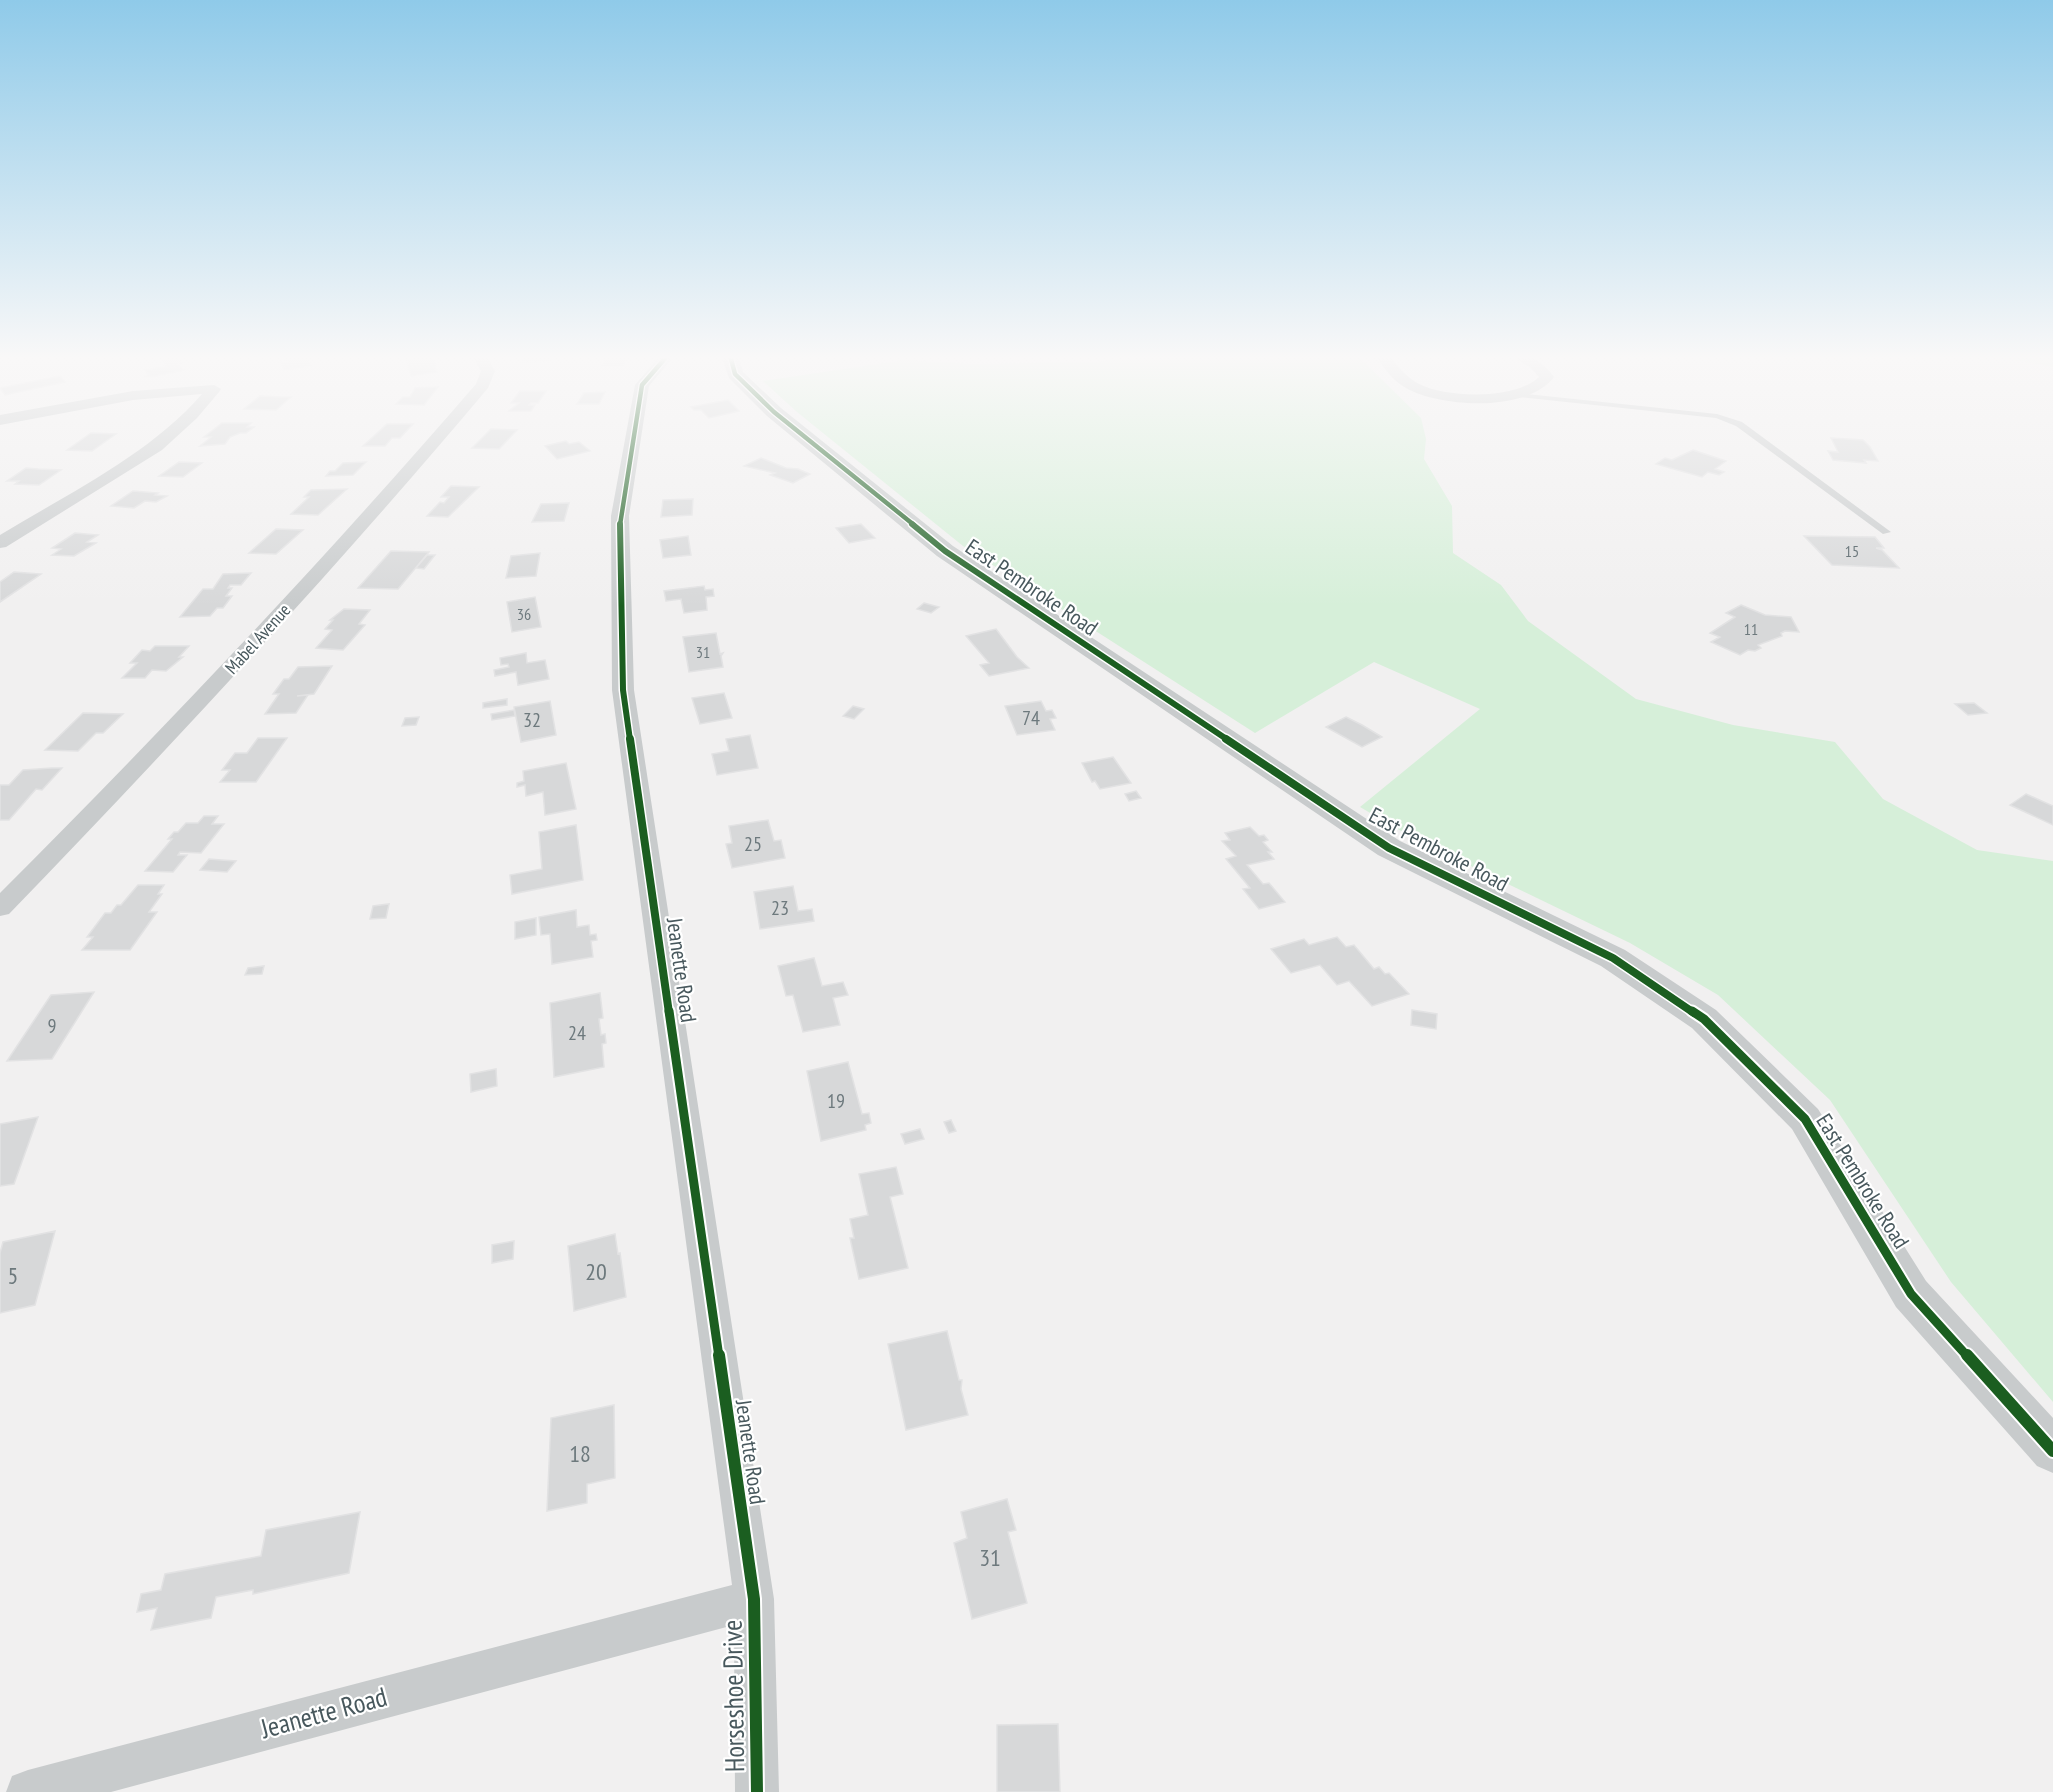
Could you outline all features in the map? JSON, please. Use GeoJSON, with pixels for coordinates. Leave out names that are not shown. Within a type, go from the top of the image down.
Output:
{"type":"FeatureCollection","features":[{"type":"Feature","properties":{"kind":"street"},"geometry":{"type":"LineString","coordinates":[[0,543],[156,447],[165,439]]}},
{"type":"Feature","properties":{"kind":"street","name":"Mabel Avenue"},"geometry":{"type":"LineString","coordinates":[[0,908],[161,744],[403,480],[438,439]]}},
{"type":"Feature","properties":{"kind":"street","name":"Jeanette Road"},"geometry":{"type":"LineString","coordinates":[[28,1792],[754,1599],[623,690],[621,516],[633,439]]}},
{"type":"Feature","properties":{"kind":"street","name":"East Pembroke Road"},"geometry":{"type":"LineString","coordinates":[[807,439],[945,551],[1389,848],[1613,958],[1704,1019],[1805,1119],[1911,1294],[2053,1451]]}},
{"type":"Feature","properties":{"kind":"street","name":"Horseshoe Drive"},"geometry":{"type":"LineString","coordinates":[[754,1599],[757,1792]]}},
{"type":"Feature","properties":{"kind":"lane"},"geometry":{"type":"LineString","coordinates":[[1761,439],[1886,532]]}},
{"type":"Feature","properties":{"kind":"green space"},"geometry":{"type":"Polygon","coordinates":[[[830,439],[1426,439],[1424,459],[1452,506],[1453,553],[1501,585],[1528,621],[1636,699],[1733,725],[1835,742],[1883,799],[1977,850],[2053,861],[2053,1402],[1951,1282],[1830,1100],[1718,995],[1630,943],[1415,839],[1360,807],[1480,709],[1374,662],[1255,733],[963,546],[830,439]]]}},
{"type":"Feature","properties":{"kind":"building"},"geometry":{"type":"Polygon","coordinates":[[[83,439],[109,439],[92,451],[67,450],[83,439]]]}},
{"type":"Feature","properties":{"kind":"building"},"geometry":{"type":"Polygon","coordinates":[[[209,439],[229,439],[225,444],[200,446],[209,439]]]}},
{"type":"Feature","properties":{"kind":"building"},"geometry":{"type":"Polygon","coordinates":[[[371,439],[391,439],[385,446],[363,446],[371,439]]]}},
{"type":"Feature","properties":{"kind":"building"},"geometry":{"type":"Polygon","coordinates":[[[481,439],[509,439],[499,449],[472,448],[481,439]]]}},
{"type":"Feature","properties":{"kind":"building"},"geometry":{"type":"Polygon","coordinates":[[[1831,439],[1863,440],[1878,461],[1864,460],[1866,463],[1833,460],[1828,451],[1838,452],[1831,439]]]}},
{"type":"Feature","properties":{"kind":"building"},"geometry":{"type":"Polygon","coordinates":[[[566,441],[569,444],[579,442],[590,451],[557,459],[545,446],[566,441]]]}},
{"type":"Feature","properties":{"kind":"building"},"geometry":{"type":"Polygon","coordinates":[[[1693,450],[1726,461],[1715,469],[1724,472],[1719,475],[1708,472],[1702,477],[1656,464],[1665,458],[1672,460],[1693,450]]]}},
{"type":"Feature","properties":{"kind":"building"},"geometry":{"type":"Polygon","coordinates":[[[761,458],[810,474],[793,483],[770,475],[775,473],[744,466],[761,458]]]}},
{"type":"Feature","properties":{"kind":"building"},"geometry":{"type":"Polygon","coordinates":[[[179,462],[202,463],[183,477],[159,476],[179,462]]]}},
{"type":"Feature","properties":{"kind":"building"},"geometry":{"type":"Polygon","coordinates":[[[366,462],[353,475],[326,476],[343,463],[366,462]]]}},
{"type":"Feature","properties":{"kind":"building"},"geometry":{"type":"Polygon","coordinates":[[[26,468],[61,470],[39,485],[15,484],[19,481],[7,481],[26,468]]]}},
{"type":"Feature","properties":{"kind":"building"},"geometry":{"type":"Polygon","coordinates":[[[451,486],[479,487],[448,517],[427,516],[440,502],[444,503],[449,497],[441,497],[451,486]]]}},
{"type":"Feature","properties":{"kind":"building"},"geometry":{"type":"Polygon","coordinates":[[[347,489],[318,515],[291,514],[309,497],[304,497],[311,490],[347,489]]]}},
{"type":"Feature","properties":{"kind":"building"},"geometry":{"type":"Polygon","coordinates":[[[133,491],[167,496],[156,502],[145,501],[134,508],[111,506],[133,491]]]}},
{"type":"Feature","properties":{"kind":"building"},"geometry":{"type":"Polygon","coordinates":[[[693,499],[692,515],[661,517],[663,500],[693,499]]]}},
{"type":"Feature","properties":{"kind":"building"},"geometry":{"type":"Polygon","coordinates":[[[569,503],[564,521],[532,522],[541,504],[569,503]]]}},
{"type":"Feature","properties":{"kind":"building"},"geometry":{"type":"Polygon","coordinates":[[[861,524],[875,538],[849,543],[836,528],[861,524]]]}},
{"type":"Feature","properties":{"kind":"building"},"geometry":{"type":"Polygon","coordinates":[[[276,529],[303,530],[276,554],[249,553],[276,529]]]}},
{"type":"Feature","properties":{"kind":"building"},"geometry":{"type":"Polygon","coordinates":[[[75,533],[98,535],[87,542],[96,543],[74,556],[52,555],[61,549],[52,548],[75,533]]]}},
{"type":"Feature","properties":{"kind":"building"},"geometry":{"type":"Polygon","coordinates":[[[688,536],[691,555],[663,558],[660,540],[688,536]]]}},
{"type":"Feature","properties":{"kind":"building"},"geometry":{"type":"Polygon","coordinates":[[[1804,536],[1875,537],[1884,548],[1876,548],[1882,550],[1899,568],[1832,565],[1804,536]]]}},
{"type":"Feature","properties":{"kind":"building"},"geometry":{"type":"Polygon","coordinates":[[[391,551],[429,552],[398,589],[358,588],[391,551]]]}},
{"type":"Feature","properties":{"kind":"building"},"geometry":{"type":"Polygon","coordinates":[[[540,553],[536,576],[506,578],[511,556],[540,553]]]}},
{"type":"Feature","properties":{"kind":"building"},"geometry":{"type":"Polygon","coordinates":[[[427,555],[435,555],[424,569],[416,568],[427,555]]]}},
{"type":"Feature","properties":{"kind":"building"},"geometry":{"type":"Polygon","coordinates":[[[14,572],[41,574],[0,602],[0,582],[14,572]]]}},
{"type":"Feature","properties":{"kind":"building"},"geometry":{"type":"Polygon","coordinates":[[[251,573],[241,585],[230,585],[228,588],[232,588],[226,596],[232,596],[223,608],[217,608],[210,616],[180,617],[203,589],[213,589],[223,574],[251,573]]]}},
{"type":"Feature","properties":{"kind":"building"},"geometry":{"type":"Polygon","coordinates":[[[704,586],[705,590],[713,589],[714,596],[706,597],[707,610],[684,613],[681,599],[666,601],[664,591],[704,586]]]}},
{"type":"Feature","properties":{"kind":"building"},"geometry":{"type":"Polygon","coordinates":[[[535,597],[541,627],[512,632],[507,602],[535,597]]]}},
{"type":"Feature","properties":{"kind":"building"},"geometry":{"type":"Polygon","coordinates":[[[924,603],[939,607],[931,613],[917,609],[924,603]]]}},
{"type":"Feature","properties":{"kind":"building"},"geometry":{"type":"Polygon","coordinates":[[[1741,605],[1765,615],[1791,617],[1799,632],[1785,631],[1781,633],[1782,636],[1758,645],[1761,648],[1755,651],[1748,650],[1740,655],[1711,642],[1720,637],[1710,633],[1735,617],[1726,613],[1741,605]]]}},
{"type":"Feature","properties":{"kind":"building"},"geometry":{"type":"Polygon","coordinates":[[[344,609],[370,610],[359,624],[365,625],[343,650],[316,648],[332,630],[325,629],[333,620],[330,620],[344,609]]]}},
{"type":"Feature","properties":{"kind":"building"},"geometry":{"type":"Polygon","coordinates":[[[996,629],[1017,657],[1029,668],[989,676],[980,665],[989,663],[966,636],[996,629]]]}},
{"type":"Feature","properties":{"kind":"building"},"geometry":{"type":"Polygon","coordinates":[[[716,633],[720,654],[723,653],[721,656],[723,667],[689,672],[683,637],[716,633]]]}},
{"type":"Feature","properties":{"kind":"building"},"geometry":{"type":"Polygon","coordinates":[[[155,646],[189,646],[179,657],[183,657],[166,671],[152,670],[145,678],[122,678],[137,663],[130,663],[142,650],[150,651],[155,646]]]}},
{"type":"Feature","properties":{"kind":"building"},"geometry":{"type":"Polygon","coordinates":[[[526,653],[527,663],[545,660],[549,679],[518,685],[516,672],[495,676],[494,670],[509,667],[508,664],[501,665],[500,658],[526,653]]]}},
{"type":"Feature","properties":{"kind":"building"},"geometry":{"type":"Polygon","coordinates":[[[332,666],[314,694],[297,696],[308,695],[296,713],[265,714],[279,694],[273,694],[284,679],[289,679],[298,667],[332,666]]]}},
{"type":"Feature","properties":{"kind":"building"},"geometry":{"type":"Polygon","coordinates":[[[724,693],[732,718],[700,724],[692,698],[724,693]]]}},
{"type":"Feature","properties":{"kind":"building"},"geometry":{"type":"Polygon","coordinates":[[[507,699],[507,705],[483,708],[483,703],[507,699]]]}},
{"type":"Feature","properties":{"kind":"building"},"geometry":{"type":"Polygon","coordinates":[[[550,701],[556,735],[521,742],[514,707],[550,701]]]}},
{"type":"Feature","properties":{"kind":"building"},"geometry":{"type":"Polygon","coordinates":[[[1041,701],[1046,711],[1052,710],[1056,718],[1050,719],[1055,730],[1017,735],[1005,706],[1041,701]]]}},
{"type":"Feature","properties":{"kind":"building"},"geometry":{"type":"Polygon","coordinates":[[[1974,703],[1987,713],[1968,715],[1955,704],[1974,703]]]}},
{"type":"Feature","properties":{"kind":"building"},"geometry":{"type":"Polygon","coordinates":[[[853,706],[864,709],[854,719],[843,716],[853,706]]]}},
{"type":"Feature","properties":{"kind":"building"},"geometry":{"type":"Polygon","coordinates":[[[514,710],[515,716],[492,720],[491,714],[514,710]]]}},
{"type":"Feature","properties":{"kind":"building"},"geometry":{"type":"Polygon","coordinates":[[[83,713],[123,714],[103,733],[96,733],[78,751],[45,750],[83,713]]]}},
{"type":"Feature","properties":{"kind":"building"},"geometry":{"type":"Polygon","coordinates":[[[419,717],[416,725],[402,726],[405,718],[419,717]]]}},
{"type":"Feature","properties":{"kind":"building"},"geometry":{"type":"Polygon","coordinates":[[[1346,717],[1382,737],[1362,747],[1326,727],[1346,717]]]}},
{"type":"Feature","properties":{"kind":"building"},"geometry":{"type":"Polygon","coordinates":[[[750,735],[758,768],[717,775],[712,754],[729,751],[726,739],[750,735]]]}},
{"type":"Feature","properties":{"kind":"building"},"geometry":{"type":"Polygon","coordinates":[[[258,738],[287,738],[256,782],[220,782],[230,770],[222,770],[235,753],[247,753],[258,738]]]}},
{"type":"Feature","properties":{"kind":"building"},"geometry":{"type":"Polygon","coordinates":[[[1113,757],[1131,783],[1100,789],[1095,781],[1092,782],[1082,763],[1113,757]]]}},
{"type":"Feature","properties":{"kind":"building"},"geometry":{"type":"Polygon","coordinates":[[[566,763],[576,809],[545,815],[543,792],[526,796],[525,785],[517,787],[517,783],[524,781],[523,771],[566,763]]]}},
{"type":"Feature","properties":{"kind":"building"},"geometry":{"type":"Polygon","coordinates":[[[62,768],[42,790],[36,789],[9,820],[0,820],[0,785],[9,785],[23,770],[62,768]]]}},
{"type":"Feature","properties":{"kind":"building"},"geometry":{"type":"Polygon","coordinates":[[[1136,791],[1141,798],[1129,801],[1125,794],[1136,791]]]}},
{"type":"Feature","properties":{"kind":"building"},"geometry":{"type":"Polygon","coordinates":[[[2026,794],[2053,806],[2053,825],[2010,805],[2026,794]]]}},
{"type":"Feature","properties":{"kind":"building"},"geometry":{"type":"Polygon","coordinates":[[[204,816],[218,816],[212,824],[224,824],[201,853],[180,852],[178,855],[187,855],[173,872],[145,871],[172,839],[168,839],[174,832],[178,832],[186,823],[198,823],[204,816]]]}},
{"type":"Feature","properties":{"kind":"building"},"geometry":{"type":"Polygon","coordinates":[[[768,820],[774,841],[781,840],[785,858],[732,868],[726,844],[732,843],[729,826],[768,820]]]}},
{"type":"Feature","properties":{"kind":"building"},"geometry":{"type":"Polygon","coordinates":[[[576,825],[583,880],[512,894],[510,875],[542,869],[539,832],[576,825]]]}},
{"type":"Feature","properties":{"kind":"building"},"geometry":{"type":"Polygon","coordinates":[[[1250,827],[1259,836],[1264,835],[1268,840],[1263,842],[1272,852],[1268,852],[1274,859],[1247,865],[1263,884],[1269,883],[1285,902],[1259,909],[1243,889],[1250,888],[1226,859],[1236,856],[1222,841],[1230,840],[1225,833],[1250,827]]]}},
{"type":"Feature","properties":{"kind":"building"},"geometry":{"type":"Polygon","coordinates":[[[209,859],[236,861],[227,872],[200,870],[209,859]]]}},
{"type":"Feature","properties":{"kind":"building"},"geometry":{"type":"Polygon","coordinates":[[[138,885],[164,885],[158,894],[162,894],[149,912],[157,912],[130,950],[82,950],[93,937],[87,937],[105,913],[111,913],[117,905],[121,905],[138,885]]]}},
{"type":"Feature","properties":{"kind":"building"},"geometry":{"type":"Polygon","coordinates":[[[793,886],[798,911],[812,909],[814,921],[760,929],[754,892],[793,886]]]}},
{"type":"Feature","properties":{"kind":"building"},"geometry":{"type":"Polygon","coordinates":[[[389,904],[386,918],[370,919],[373,906],[389,904]]]}},
{"type":"Feature","properties":{"kind":"building"},"geometry":{"type":"Polygon","coordinates":[[[576,910],[577,927],[589,925],[590,935],[596,934],[597,940],[591,941],[593,957],[552,964],[550,934],[541,935],[539,917],[576,910]]]}},
{"type":"Feature","properties":{"kind":"building"},"geometry":{"type":"Polygon","coordinates":[[[536,918],[536,935],[515,939],[515,922],[536,918]]]}},
{"type":"Feature","properties":{"kind":"building"},"geometry":{"type":"Polygon","coordinates":[[[1337,937],[1346,947],[1354,945],[1374,969],[1379,967],[1385,974],[1389,973],[1409,994],[1372,1006],[1349,981],[1337,985],[1320,965],[1291,973],[1271,949],[1304,939],[1309,945],[1337,937]]]}},
{"type":"Feature","properties":{"kind":"building"},"geometry":{"type":"Polygon","coordinates":[[[814,958],[822,986],[843,982],[848,995],[833,998],[840,1025],[803,1032],[793,995],[786,996],[778,966],[814,958]]]}},
{"type":"Feature","properties":{"kind":"building"},"geometry":{"type":"Polygon","coordinates":[[[264,966],[262,974],[245,975],[248,968],[264,966]]]}},
{"type":"Feature","properties":{"kind":"building"},"geometry":{"type":"Polygon","coordinates":[[[94,992],[52,1059],[7,1061],[51,995],[94,992]]]}},
{"type":"Feature","properties":{"kind":"building"},"geometry":{"type":"Polygon","coordinates":[[[600,993],[603,1018],[599,1019],[601,1035],[605,1034],[606,1043],[602,1044],[604,1067],[554,1077],[550,1003],[600,993]]]}},
{"type":"Feature","properties":{"kind":"building"},"geometry":{"type":"Polygon","coordinates":[[[1412,1010],[1437,1014],[1436,1029],[1411,1025],[1412,1010]]]}},
{"type":"Feature","properties":{"kind":"building"},"geometry":{"type":"Polygon","coordinates":[[[848,1062],[862,1114],[869,1113],[871,1123],[865,1125],[866,1130],[821,1141],[807,1071],[848,1062]]]}},
{"type":"Feature","properties":{"kind":"building"},"geometry":{"type":"Polygon","coordinates":[[[496,1069],[497,1086],[471,1092],[470,1074],[496,1069]]]}},
{"type":"Feature","properties":{"kind":"building"},"geometry":{"type":"Polygon","coordinates":[[[38,1117],[14,1184],[0,1186],[0,1124],[38,1117]]]}},
{"type":"Feature","properties":{"kind":"building"},"geometry":{"type":"Polygon","coordinates":[[[951,1120],[956,1131],[949,1133],[944,1122],[951,1120]]]}},
{"type":"Feature","properties":{"kind":"building"},"geometry":{"type":"Polygon","coordinates":[[[920,1129],[924,1139],[905,1144],[901,1134],[920,1129]]]}},
{"type":"Feature","properties":{"kind":"building"},"geometry":{"type":"Polygon","coordinates":[[[896,1167],[903,1194],[890,1197],[908,1268],[859,1279],[850,1238],[854,1238],[850,1219],[868,1215],[859,1174],[896,1167]]]}},
{"type":"Feature","properties":{"kind":"building"},"geometry":{"type":"Polygon","coordinates":[[[55,1231],[35,1305],[0,1313],[0,1253],[3,1242],[55,1231]]]}},
{"type":"Feature","properties":{"kind":"building"},"geometry":{"type":"Polygon","coordinates":[[[615,1234],[626,1297],[574,1311],[568,1246],[615,1234]]]}},
{"type":"Feature","properties":{"kind":"building"},"geometry":{"type":"Polygon","coordinates":[[[514,1241],[513,1259],[492,1263],[492,1245],[514,1241]]]}},
{"type":"Feature","properties":{"kind":"building"},"geometry":{"type":"Polygon","coordinates":[[[947,1331],[959,1380],[962,1380],[961,1389],[968,1415],[906,1430],[888,1344],[947,1331]]]}},
{"type":"Feature","properties":{"kind":"building"},"geometry":{"type":"Polygon","coordinates":[[[614,1405],[615,1478],[587,1484],[587,1503],[547,1511],[551,1418],[614,1405]]]}},
{"type":"Feature","properties":{"kind":"building"},"geometry":{"type":"Polygon","coordinates":[[[1007,1499],[1016,1530],[1008,1532],[1027,1603],[972,1619],[954,1543],[967,1538],[961,1512],[1007,1499]]]}},
{"type":"Feature","properties":{"kind":"building"},"geometry":{"type":"Polygon","coordinates":[[[360,1512],[349,1573],[253,1594],[253,1590],[216,1597],[211,1618],[151,1630],[157,1608],[137,1612],[141,1594],[161,1590],[165,1574],[261,1556],[266,1530],[360,1512]]]}},
{"type":"Feature","properties":{"kind":"building"},"geometry":{"type":"Polygon","coordinates":[[[1058,1724],[1060,1792],[997,1792],[997,1725],[1058,1724]]]}},
{"type":"Feature","properties":{"kind":"cycle path"},"geometry":{"type":"LineString","coordinates":[[633,439],[620,516],[623,690],[754,1599],[757,1792]]}},
{"type":"Feature","properties":{"kind":"cycle path"},"geometry":{"type":"LineString","coordinates":[[807,439],[945,551],[1389,848],[1613,958],[1704,1019],[1805,1119],[1911,1294],[2053,1451]]}}]}
